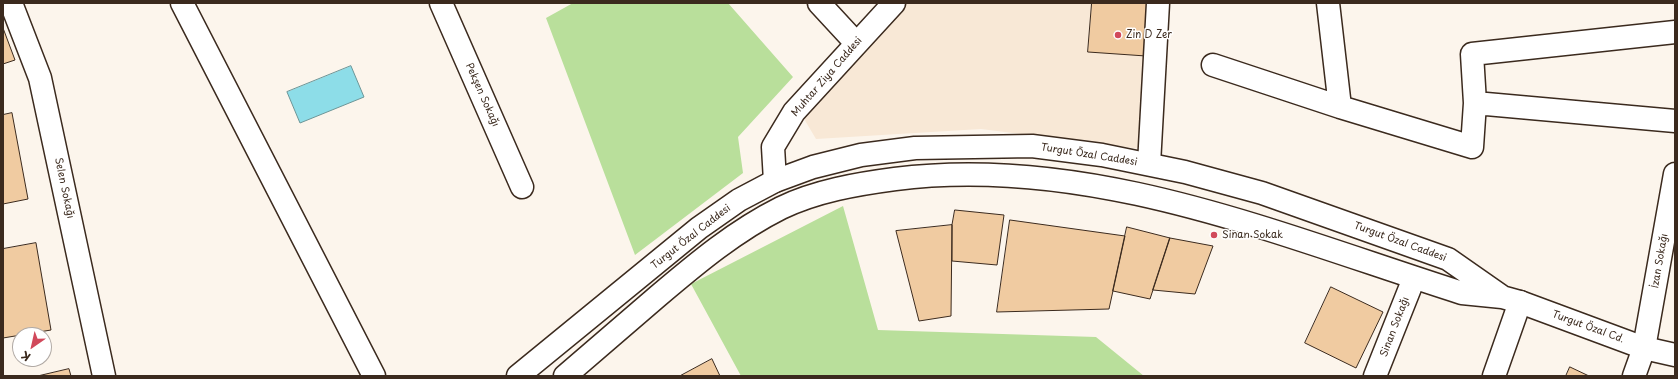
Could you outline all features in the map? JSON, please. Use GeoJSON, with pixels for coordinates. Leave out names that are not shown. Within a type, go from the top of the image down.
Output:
{"type":"FeatureCollection","features":[{"type":"Feature","properties":{"kind":"main road","name":"Selen Sokağı"},"geometry":{"type":"LineString","coordinates":[[10,3],[40,78],[104,376]]}},
{"type":"Feature","properties":{"kind":"main road"},"geometry":{"type":"LineString","coordinates":[[182,3],[374,376]]}},
{"type":"Feature","properties":{"kind":"main road","name":"Pekşen Sokağı"},"geometry":{"type":"LineString","coordinates":[[441,3],[522,187]]}},
{"type":"Feature","properties":{"kind":"main road"},"geometry":{"type":"LineString","coordinates":[[819,3],[856,43]]}},
{"type":"Feature","properties":{"kind":"main road","name":"Muhtar Ziya Caddesi"},"geometry":{"type":"LineString","coordinates":[[779,209],[775,182],[773,147],[794,112],[894,3]]}},
{"type":"Feature","properties":{"kind":"main road"},"geometry":{"type":"LineString","coordinates":[[1149,164],[1158,3]]}},
{"type":"Feature","properties":{"kind":"main road"},"geometry":{"type":"LineString","coordinates":[[1328,3],[1340,107]]}},
{"type":"Feature","properties":{"kind":"main road"},"geometry":{"type":"LineString","coordinates":[[1213,64],[1340,107],[1472,147],[1475,103],[1472,54],[1675,32]]}},
{"type":"Feature","properties":{"kind":"main road"},"geometry":{"type":"LineString","coordinates":[[1475,103],[1675,121]]}},
{"type":"Feature","properties":{"kind":"main road","name":"Turgut Özal Caddesi"},"geometry":{"type":"LineString","coordinates":[[518,376],[699,228],[739,200],[775,182],[813,167],[861,155],[915,148],[1032,146],[1102,155],[1185,172],[1262,193],[1448,259],[1511,300]]}},
{"type":"Feature","properties":{"kind":"main road"},"geometry":{"type":"LineString","coordinates":[[565,376],[712,250],[746,227],[779,209],[797,201],[822,193],[868,182],[917,176],[970,174],[1030,177],[1098,186],[1176,202],[1462,293],[1511,300],[1494,376]]}},
{"type":"Feature","properties":{"kind":"main road","name":"İzan Sokağı"},"geometry":{"type":"LineString","coordinates":[[1634,376],[1644,348],[1675,174]]}},
{"type":"Feature","properties":{"kind":"main road","name":"Sinan Sokağı"},"geometry":{"type":"LineString","coordinates":[[1375,376],[1414,278]]}},
{"type":"Feature","properties":{"kind":"main road","name":"Turgut Özal Cd."},"geometry":{"type":"LineString","coordinates":[[1511,300],[1644,348],[1675,355]]}},
{"type":"Feature","properties":{"kind":"main road"},"geometry":{"type":"LineString","coordinates":[[544,356],[560,376]]}},
{"type":"Feature","properties":{"kind":"shaded area"},"geometry":{"type":"Polygon","coordinates":[[[892,3],[1164,3],[1141,149],[981,129],[816,139],[797,107],[892,3]]]}},
{"type":"Feature","properties":{"kind":"green space"},"geometry":{"type":"Polygon","coordinates":[[[573,3],[728,3],[793,77],[738,137],[743,173],[635,255],[546,18],[573,3]]]}},
{"type":"Feature","properties":{"kind":"green space"},"geometry":{"type":"Polygon","coordinates":[[[843,206],[878,330],[1096,337],[1144,376],[741,376],[691,284],[843,206]]]}},
{"type":"Feature","properties":{"kind":"water"},"geometry":{"type":"Polygon","coordinates":[[[351,66],[364,97],[300,123],[287,92],[351,66]]]}},
{"type":"Feature","properties":{"kind":"building","name":"Zin D Zer"},"geometry":{"type":"Polygon","coordinates":[[[1092,3],[1148,3],[1146,56],[1088,52],[1092,3]]]}},
{"type":"Feature","properties":{"kind":"building"},"geometry":{"type":"Polygon","coordinates":[[[3,28],[15,60],[3,64],[3,28]]]}},
{"type":"Feature","properties":{"kind":"building"},"geometry":{"type":"Polygon","coordinates":[[[12,113],[28,199],[3,204],[3,115],[12,113]]]}},
{"type":"Feature","properties":{"kind":"building"},"geometry":{"type":"Polygon","coordinates":[[[955,210],[1004,215],[997,265],[952,261],[952,225],[955,210]]]}},
{"type":"Feature","properties":{"kind":"building"},"geometry":{"type":"Polygon","coordinates":[[[1010,220],[1125,236],[1109,309],[997,312],[1010,220]]]}},
{"type":"Feature","properties":{"kind":"building"},"geometry":{"type":"Polygon","coordinates":[[[952,225],[951,316],[919,321],[896,231],[952,225]]]}},
{"type":"Feature","properties":{"kind":"building"},"geometry":{"type":"Polygon","coordinates":[[[1127,227],[1170,238],[1150,299],[1113,291],[1127,227]]]}},
{"type":"Feature","properties":{"kind":"building"},"geometry":{"type":"Polygon","coordinates":[[[1170,238],[1213,246],[1195,294],[1153,290],[1170,238]]]}},
{"type":"Feature","properties":{"kind":"building"},"geometry":{"type":"Polygon","coordinates":[[[36,243],[50,327],[12,327],[12,336],[3,338],[3,249],[36,243]]]}},
{"type":"Feature","properties":{"kind":"building"},"geometry":{"type":"Polygon","coordinates":[[[1331,287],[1383,312],[1356,368],[1305,343],[1331,287]]]}},
{"type":"Feature","properties":{"kind":"building"},"geometry":{"type":"Polygon","coordinates":[[[712,359],[720,376],[680,376],[712,359]]]}},
{"type":"Feature","properties":{"kind":"building"},"geometry":{"type":"Polygon","coordinates":[[[1570,367],[1589,376],[1566,376],[1570,367]]]}},
{"type":"Feature","properties":{"kind":"building"},"geometry":{"type":"Polygon","coordinates":[[[69,369],[71,376],[38,376],[69,369]]]}},
{"type":"Feature","properties":{"kind":"place","name":"Zin D Zer"},"geometry":{"type":"Point","coordinates":[1118,35]}},
{"type":"Feature","properties":{"kind":"place","name":"Sinan Sokak"},"geometry":{"type":"Point","coordinates":[1214,235]}}]}
